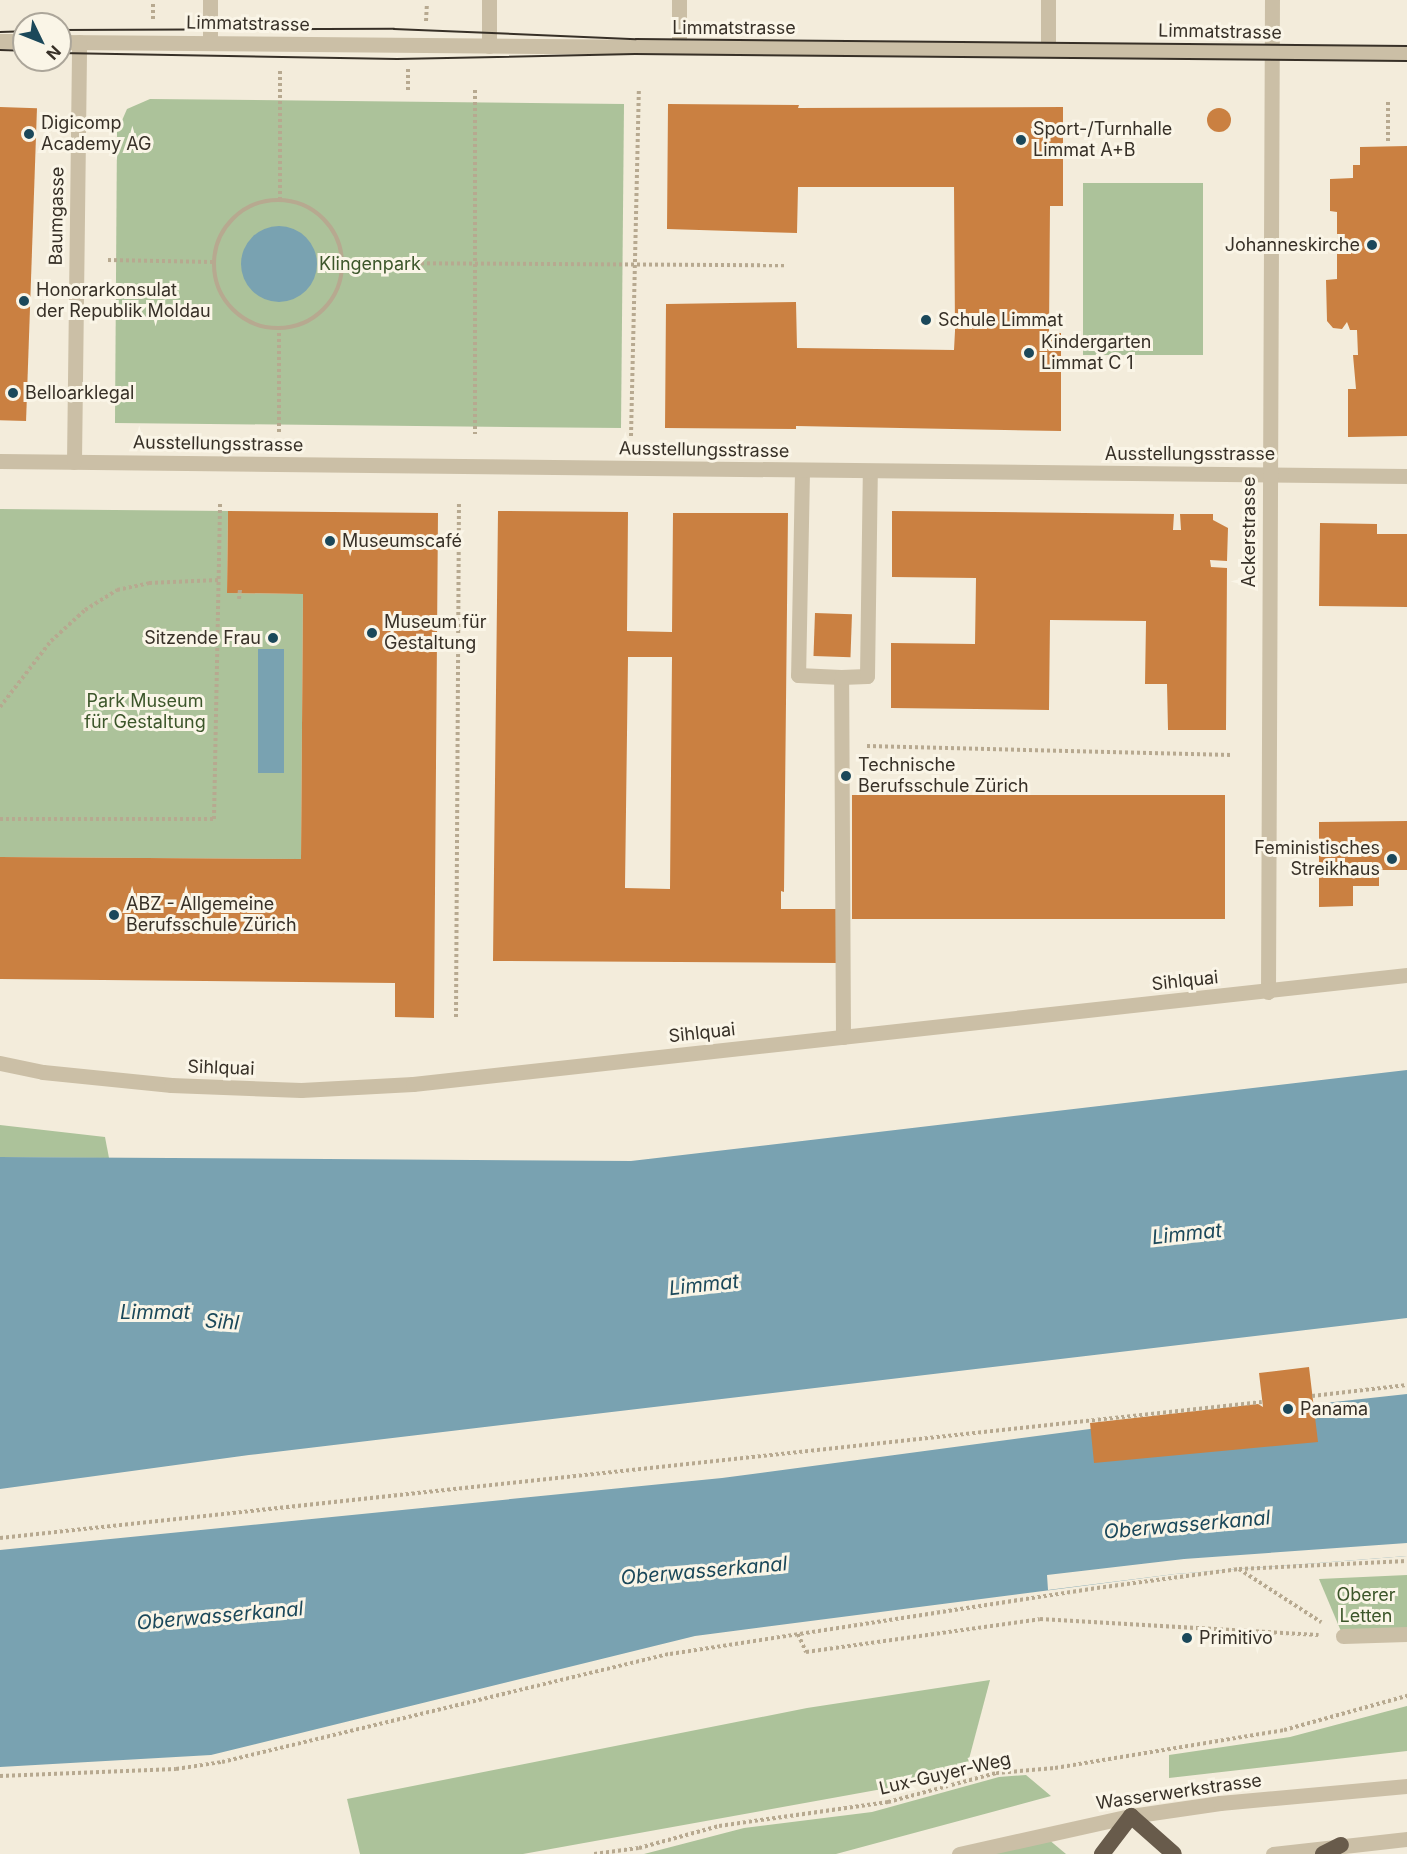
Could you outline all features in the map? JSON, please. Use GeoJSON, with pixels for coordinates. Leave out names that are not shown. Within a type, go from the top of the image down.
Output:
{"type":"FeatureCollection","features":[{"type":"Feature","properties":{"kind":"highway"},"geometry":{"type":"LineString","coordinates":[[1102,1854],[1131,1816],[1174,1854]]}},
{"type":"Feature","properties":{"kind":"highway"},"geometry":{"type":"LineString","coordinates":[[1323,1854],[1341,1845]]}},
{"type":"Feature","properties":{"kind":"street"},"geometry":{"type":"LineString","coordinates":[[210,0],[210,43]]}},
{"type":"Feature","properties":{"kind":"street"},"geometry":{"type":"LineString","coordinates":[[489,0],[489,45]]}},
{"type":"Feature","properties":{"kind":"street"},"geometry":{"type":"LineString","coordinates":[[679,0],[679,47]]}},
{"type":"Feature","properties":{"kind":"street"},"geometry":{"type":"LineString","coordinates":[[1048,0],[1048,50]]}},
{"type":"Feature","properties":{"kind":"street","name":"Ackerstrasse"},"geometry":{"type":"LineString","coordinates":[[1268,992],[1272,0]]}},
{"type":"Feature","properties":{"kind":"street","name":"Limmatstrasse"},"geometry":{"type":"LineString","coordinates":[[72,42],[1407,53]]}},
{"type":"Feature","properties":{"kind":"street","name":"Baumgasse"},"geometry":{"type":"LineString","coordinates":[[74,462],[79,42]]}},
{"type":"Feature","properties":{"kind":"street","name":"Ausstellungsstrasse"},"geometry":{"type":"LineString","coordinates":[[0,461],[1407,476]]}},
{"type":"Feature","properties":{"kind":"street"},"geometry":{"type":"LineString","coordinates":[[802,471],[798,675],[841,677],[867,676],[870,471]]}},
{"type":"Feature","properties":{"kind":"street"},"geometry":{"type":"LineString","coordinates":[[841,677],[843,1037]]}},
{"type":"Feature","properties":{"kind":"street","name":"Sihlquai"},"geometry":{"type":"LineString","coordinates":[[0,1063],[43,1072],[171,1085],[301,1090],[413,1084],[1407,975]]}},
{"type":"Feature","properties":{"kind":"street"},"geometry":{"type":"LineString","coordinates":[[1343,1636],[1407,1634]]}},
{"type":"Feature","properties":{"kind":"street","name":"Wasserwerkstrasse"},"geometry":{"type":"LineString","coordinates":[[959,1854],[1131,1816],[1407,1786]]}},
{"type":"Feature","properties":{"kind":"street"},"geometry":{"type":"LineString","coordinates":[[1273,1854],[1407,1839]]}},
{"type":"Feature","properties":{"kind":"path"},"geometry":{"type":"LineString","coordinates":[[153,2],[153,19]]}},
{"type":"Feature","properties":{"kind":"path"},"geometry":{"type":"LineString","coordinates":[[426,21],[427,4]]}},
{"type":"Feature","properties":{"kind":"path"},"geometry":{"type":"LineString","coordinates":[[280,67],[280,200]]}},
{"type":"Feature","properties":{"kind":"path"},"geometry":{"type":"LineString","coordinates":[[408,68],[408,90]]}},
{"type":"Feature","properties":{"kind":"path"},"geometry":{"type":"LineString","coordinates":[[475,90],[475,434]]}},
{"type":"Feature","properties":{"kind":"path"},"geometry":{"type":"LineString","coordinates":[[631,436],[637,266],[639,90]]}},
{"type":"Feature","properties":{"kind":"path"},"geometry":{"type":"LineString","coordinates":[[1388,102],[1388,144]]}},
{"type":"Feature","properties":{"kind":"path"},"geometry":{"type":"LineString","coordinates":[[280,200],[299,203],[316,212],[339,244],[343,263],[340,283],[331,302],[317,316],[299,326],[279,329],[258,326],[240,317],[225,302],[216,283],[213,262],[220,236],[242,211],[260,202],[280,200]]}},
{"type":"Feature","properties":{"kind":"path"},"geometry":{"type":"LineString","coordinates":[[108,260],[213,262]]}},
{"type":"Feature","properties":{"kind":"path"},"geometry":{"type":"LineString","coordinates":[[343,263],[784,265]]}},
{"type":"Feature","properties":{"kind":"path"},"geometry":{"type":"LineString","coordinates":[[279,329],[279,432]]}},
{"type":"Feature","properties":{"kind":"path"},"geometry":{"type":"LineString","coordinates":[[0,819],[214,819],[220,501]]}},
{"type":"Feature","properties":{"kind":"path"},"geometry":{"type":"LineString","coordinates":[[456,1017],[459,501]]}},
{"type":"Feature","properties":{"kind":"path"},"geometry":{"type":"LineString","coordinates":[[0,707],[51,640],[85,610],[117,590],[149,583],[218,580]]}},
{"type":"Feature","properties":{"kind":"path"},"geometry":{"type":"LineString","coordinates":[[239,599],[240,589]]}},
{"type":"Feature","properties":{"kind":"path"},"geometry":{"type":"LineString","coordinates":[[841,745],[1232,755]]}},
{"type":"Feature","properties":{"kind":"path"},"geometry":{"type":"LineString","coordinates":[[1312,1396],[1407,1386]]}},
{"type":"Feature","properties":{"kind":"path"},"geometry":{"type":"LineString","coordinates":[[0,1538],[1262,1402]]}},
{"type":"Feature","properties":{"kind":"path"},"geometry":{"type":"LineString","coordinates":[[0,1776],[176,1768],[222,1762],[670,1654],[798,1634],[1239,1569],[1407,1561]]}},
{"type":"Feature","properties":{"kind":"path"},"geometry":{"type":"LineString","coordinates":[[1239,1569],[1343,1636]]}},
{"type":"Feature","properties":{"kind":"path"},"geometry":{"type":"LineString","coordinates":[[798,1634],[806,1652],[1040,1619],[1343,1636]]}},
{"type":"Feature","properties":{"kind":"path","name":"Lux-Guyer-Weg"},"geometry":{"type":"LineString","coordinates":[[594,1854],[639,1848],[719,1826],[888,1802],[996,1773],[1055,1768],[1284,1730],[1407,1696]]}},
{"type":"Feature","properties":{"kind":"green space","name":"Klingenpark"},"geometry":{"type":"Polygon","coordinates":[[[150,99],[624,104],[621,428],[115,423],[117,132],[127,109],[150,99]]]}},
{"type":"Feature","properties":{"kind":"green space"},"geometry":{"type":"Polygon","coordinates":[[[1083,183],[1203,183],[1203,355],[1083,355],[1083,183]]]}},
{"type":"Feature","properties":{"kind":"green space","name":"Park Museum für Gestaltung"},"geometry":{"type":"Polygon","coordinates":[[[0,509],[228,511],[227,593],[303,594],[301,859],[0,857],[0,509]]]}},
{"type":"Feature","properties":{"kind":"green space"},"geometry":{"type":"Polygon","coordinates":[[[0,1125],[105,1137],[109,1158],[0,1157],[0,1125]]]}},
{"type":"Feature","properties":{"kind":"green space","name":"Oberer Letten"},"geometry":{"type":"Polygon","coordinates":[[[1407,1575],[1407,1634],[1343,1636],[1319,1579],[1407,1575]]]}},
{"type":"Feature","properties":{"kind":"green space"},"geometry":{"type":"Polygon","coordinates":[[[990,1680],[965,1774],[523,1854],[360,1854],[347,1799],[807,1708],[990,1680]]]}},
{"type":"Feature","properties":{"kind":"green space"},"geometry":{"type":"Polygon","coordinates":[[[1407,1706],[1407,1751],[1169,1778],[1169,1755],[1290,1737],[1407,1706]]]}},
{"type":"Feature","properties":{"kind":"green space"},"geometry":{"type":"Polygon","coordinates":[[[1026,1775],[1051,1796],[836,1854],[644,1854],[744,1828],[872,1812],[999,1777],[1026,1775]]]}},
{"type":"Feature","properties":{"kind":"green space"},"geometry":{"type":"Polygon","coordinates":[[[1042,1834],[1066,1854],[970,1854],[1042,1834]]]}},
{"type":"Feature","properties":{"kind":"water"},"geometry":{"type":"Polygon","coordinates":[[[279,226],[293,229],[306,237],[314,250],[317,264],[314,278],[306,291],[293,299],[279,302],[265,299],[252,291],[244,278],[241,264],[244,250],[252,237],[265,229],[279,226]]]}},
{"type":"Feature","properties":{"kind":"water"},"geometry":{"type":"Polygon","coordinates":[[[258,649],[284,649],[284,773],[258,773],[258,649]]]}},
{"type":"Feature","properties":{"kind":"water","name":"Limmat"},"geometry":{"type":"Polygon","coordinates":[[[1407,1070],[1407,1318],[249,1455],[0,1489],[0,1157],[631,1161],[1407,1070]]]}},
{"type":"Feature","properties":{"kind":"water","name":"Oberwasserkanal"},"geometry":{"type":"Polygon","coordinates":[[[1407,1394],[1407,1556],[1175,1574],[695,1636],[211,1755],[0,1767],[0,1550],[722,1478],[1105,1427],[1407,1394]]]}},
{"type":"Feature","properties":{"kind":"pier"},"geometry":{"type":"Polygon","coordinates":[[[1407,1543],[1407,1556],[1175,1574],[1048,1590],[1047,1575],[1184,1559],[1407,1543]]]}},
{"type":"Feature","properties":{"kind":"building"},"geometry":{"type":"Polygon","coordinates":[[[668,104],[799,105],[798,108],[1063,107],[1063,206],[1050,206],[1049,333],[1061,333],[1061,431],[796,426],[796,429],[665,428],[666,304],[796,302],[797,348],[954,350],[955,331],[954,187],[798,187],[797,233],[667,229],[668,104]]]}},
{"type":"Feature","properties":{"kind":"building"},"geometry":{"type":"Polygon","coordinates":[[[0,107],[37,108],[26,421],[0,420],[0,107]]]}},
{"type":"Feature","properties":{"kind":"building"},"geometry":{"type":"Polygon","coordinates":[[[1219,108],[1224,109],[1230,115],[1230,125],[1224,131],[1219,132],[1214,131],[1208,125],[1207,120],[1208,115],[1214,109],[1219,108]]]}},
{"type":"Feature","properties":{"kind":"building","name":"Johanneskirche"},"geometry":{"type":"Polygon","coordinates":[[[1407,146],[1407,436],[1348,437],[1348,389],[1356,389],[1353,355],[1358,355],[1357,330],[1350,330],[1347,322],[1342,329],[1333,328],[1327,321],[1326,280],[1337,279],[1337,212],[1330,211],[1330,179],[1353,178],[1353,165],[1360,165],[1360,147],[1407,146]]]}},
{"type":"Feature","properties":{"kind":"building"},"geometry":{"type":"Polygon","coordinates":[[[228,511],[438,513],[434,1018],[395,1017],[395,983],[0,979],[0,857],[301,859],[303,594],[227,593],[228,511]]]}},
{"type":"Feature","properties":{"kind":"building"},"geometry":{"type":"Polygon","coordinates":[[[498,511],[628,512],[627,631],[672,632],[673,513],[788,513],[784,892],[781,891],[781,909],[839,909],[839,963],[493,961],[498,511]],[[628,657],[625,888],[670,889],[672,657],[628,657]]]}},
{"type":"Feature","properties":{"kind":"building"},"geometry":{"type":"Polygon","coordinates":[[[892,511],[1174,514],[1173,530],[1181,530],[1180,514],[1213,514],[1213,520],[1228,528],[1227,561],[1210,560],[1211,567],[1227,568],[1226,730],[1168,730],[1167,684],[1145,684],[1146,621],[1050,620],[1049,710],[891,708],[891,643],[975,644],[976,578],[892,577],[892,511]]]}},
{"type":"Feature","properties":{"kind":"building"},"geometry":{"type":"Polygon","coordinates":[[[1320,523],[1377,524],[1377,534],[1407,534],[1407,607],[1319,606],[1320,523]]]}},
{"type":"Feature","properties":{"kind":"building"},"geometry":{"type":"Polygon","coordinates":[[[815,613],[852,614],[850,657],[813,656],[815,613]]]}},
{"type":"Feature","properties":{"kind":"building"},"geometry":{"type":"Polygon","coordinates":[[[852,795],[1225,795],[1225,919],[852,919],[852,795]]]}},
{"type":"Feature","properties":{"kind":"building"},"geometry":{"type":"Polygon","coordinates":[[[1407,821],[1407,870],[1379,870],[1379,886],[1353,886],[1353,906],[1319,907],[1319,822],[1407,821]]]}},
{"type":"Feature","properties":{"kind":"building"},"geometry":{"type":"Polygon","coordinates":[[[1309,1367],[1318,1442],[1094,1463],[1090,1423],[1258,1404],[1263,1407],[1259,1373],[1309,1367]]]}},
{"type":"Feature","properties":{"kind":"tram line"},"geometry":{"type":"LineString","coordinates":[[72,30],[394,29],[636,39],[1407,46]]}},
{"type":"Feature","properties":{"kind":"tram line"},"geometry":{"type":"LineString","coordinates":[[0,32],[12,32]]}},
{"type":"Feature","properties":{"kind":"tram line"},"geometry":{"type":"LineString","coordinates":[[0,50],[12,50]]}},
{"type":"Feature","properties":{"kind":"tram line"},"geometry":{"type":"LineString","coordinates":[[72,53],[397,59],[635,54],[1407,61]]}},
{"type":"Feature","properties":{"kind":"place","name":"Digicomp Academy AG"},"geometry":{"type":"Point","coordinates":[29,134]}},
{"type":"Feature","properties":{"kind":"place","name":"Sport-/Turnhalle Limmat A+B"},"geometry":{"type":"Point","coordinates":[1021,140]}},
{"type":"Feature","properties":{"kind":"place","name":"Johanneskirche"},"geometry":{"type":"Point","coordinates":[1372,245]}},
{"type":"Feature","properties":{"kind":"place","name":"Honorarkonsulat der Republik Moldau"},"geometry":{"type":"Point","coordinates":[24,301]}},
{"type":"Feature","properties":{"kind":"place","name":"Schule Limmat"},"geometry":{"type":"Point","coordinates":[926,320]}},
{"type":"Feature","properties":{"kind":"place","name":"Kindergarten Limmat C 1"},"geometry":{"type":"Point","coordinates":[1029,353]}},
{"type":"Feature","properties":{"kind":"place","name":"Belloarklegal"},"geometry":{"type":"Point","coordinates":[13,393]}},
{"type":"Feature","properties":{"kind":"place","name":"Museumscafé"},"geometry":{"type":"Point","coordinates":[330,541]}},
{"type":"Feature","properties":{"kind":"place","name":"Museum für Gestaltung"},"geometry":{"type":"Point","coordinates":[372,633]}},
{"type":"Feature","properties":{"kind":"place","name":"Sitzende Frau"},"geometry":{"type":"Point","coordinates":[273,638]}},
{"type":"Feature","properties":{"kind":"place","name":"Technische Berufsschule Zürich"},"geometry":{"type":"Point","coordinates":[846,776]}},
{"type":"Feature","properties":{"kind":"place","name":"Feministisches Streikhaus"},"geometry":{"type":"Point","coordinates":[1392,859]}},
{"type":"Feature","properties":{"kind":"place","name":"ABZ - Allgemeine Berufsschule Zürich"},"geometry":{"type":"Point","coordinates":[114,915]}},
{"type":"Feature","properties":{"kind":"place","name":"Panama"},"geometry":{"type":"Point","coordinates":[1288,1409]}},
{"type":"Feature","properties":{"kind":"place","name":"Primitivo"},"geometry":{"type":"Point","coordinates":[1187,1638]}},
{"type":"Feature","properties":{"kind":"water label","name":"Sihl"},"geometry":{"type":"Point","coordinates":[222,1322]}}]}
